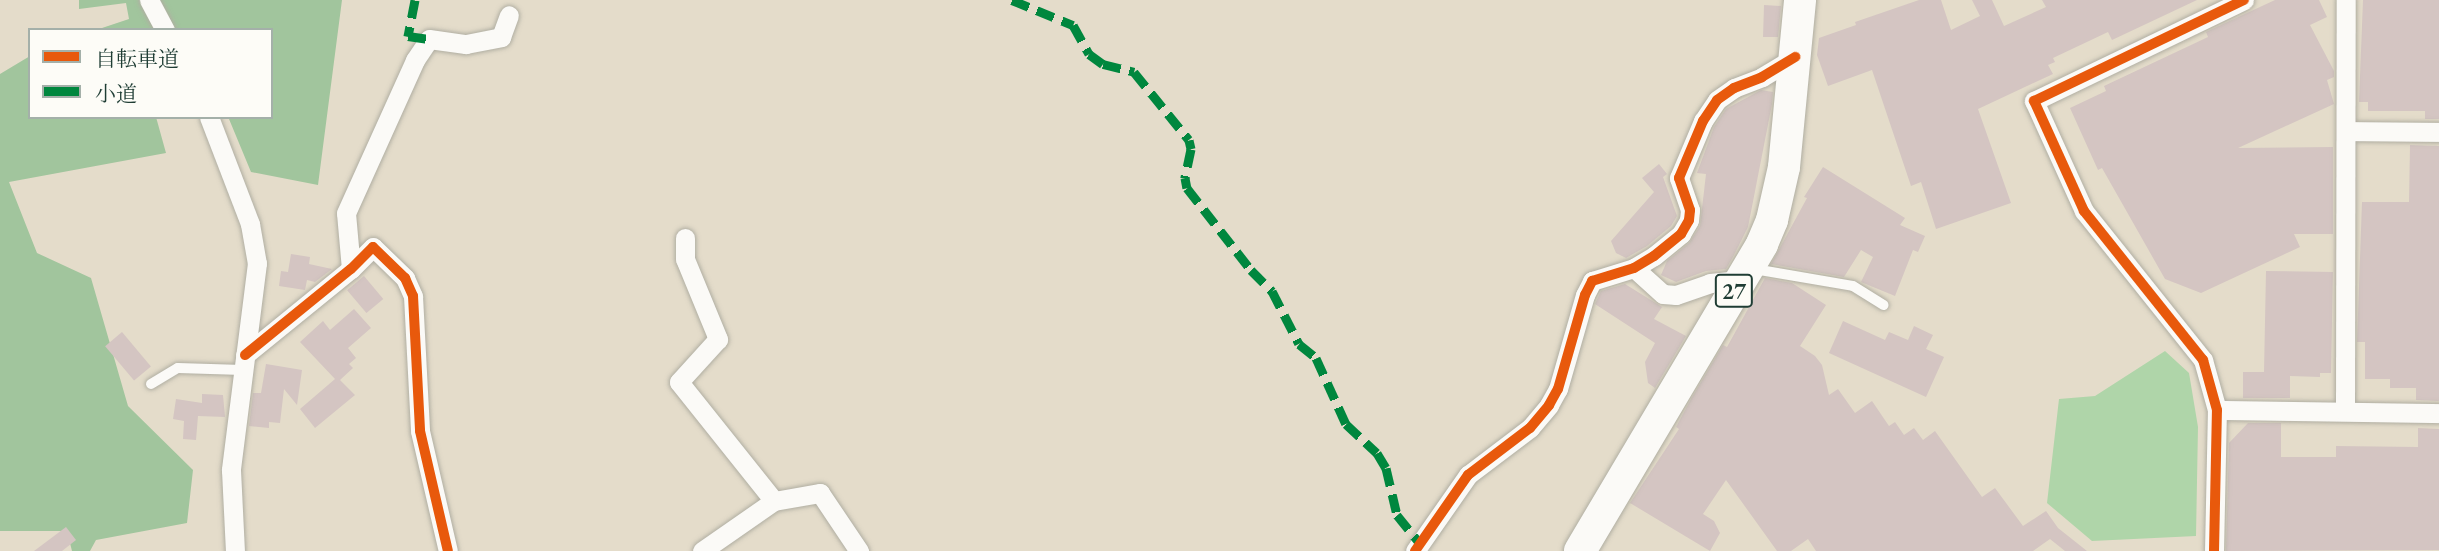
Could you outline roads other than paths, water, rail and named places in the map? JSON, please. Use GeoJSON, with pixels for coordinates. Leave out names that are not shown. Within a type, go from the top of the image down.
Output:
{"type":"FeatureCollection","features":[{"type":"Feature","properties":{"kind":"main road","name":"27"},"geometry":{"type":"LineString","coordinates":[[1580,551],[1744,274],[1772,220],[1779,191],[1800,0]]}},
{"type":"Feature","properties":{"kind":"street"},"geometry":{"type":"LineString","coordinates":[[149,0],[164,28]]}},
{"type":"Feature","properties":{"kind":"street"},"geometry":{"type":"LineString","coordinates":[[2214,551],[2217,410],[2203,360],[2084,211],[2034,101],[2244,0]]}},
{"type":"Feature","properties":{"kind":"street"},"geometry":{"type":"LineString","coordinates":[[2345,411],[2346,0]]}},
{"type":"Feature","properties":{"kind":"street"},"geometry":{"type":"LineString","coordinates":[[351,270],[346,213],[415,60],[429,40],[466,44],[500,37],[509,15]]}},
{"type":"Feature","properties":{"kind":"street"},"geometry":{"type":"LineString","coordinates":[[1415,551],[1468,475],[1530,428],[1549,405],[1558,389],[1592,281],[1634,268],[1681,234],[1689,220],[1690,210],[1679,178],[1703,121],[1717,100],[1734,88],[1762,77],[1794,57]]}},
{"type":"Feature","properties":{"kind":"street"},"geometry":{"type":"LineString","coordinates":[[210,119],[250,224],[257,263],[231,470],[235,551]]}},
{"type":"Feature","properties":{"kind":"street"},"geometry":{"type":"LineString","coordinates":[[2347,131],[2439,132]]}},
{"type":"Feature","properties":{"kind":"street"},"geometry":{"type":"LineString","coordinates":[[685,238],[685,259],[718,339],[679,382],[774,501]]}},
{"type":"Feature","properties":{"kind":"street"},"geometry":{"type":"LineString","coordinates":[[244,363],[351,270],[373,247],[405,278],[413,296],[420,431],[448,551]]}},
{"type":"Feature","properties":{"kind":"street"},"geometry":{"type":"LineString","coordinates":[[1634,268],[1662,293],[1676,295],[1744,274]]}},
{"type":"Feature","properties":{"kind":"street"},"geometry":{"type":"LineString","coordinates":[[2217,410],[2439,413]]}},
{"type":"Feature","properties":{"kind":"street"},"geometry":{"type":"LineString","coordinates":[[702,551],[774,501],[820,493],[859,551]]}},
{"type":"Feature","properties":{"kind":"lane"},"geometry":{"type":"LineString","coordinates":[[1744,274],[1853,286],[1883,305]]}},
{"type":"Feature","properties":{"kind":"lane"},"geometry":{"type":"LineString","coordinates":[[151,384],[177,368],[244,363]]}}]}
